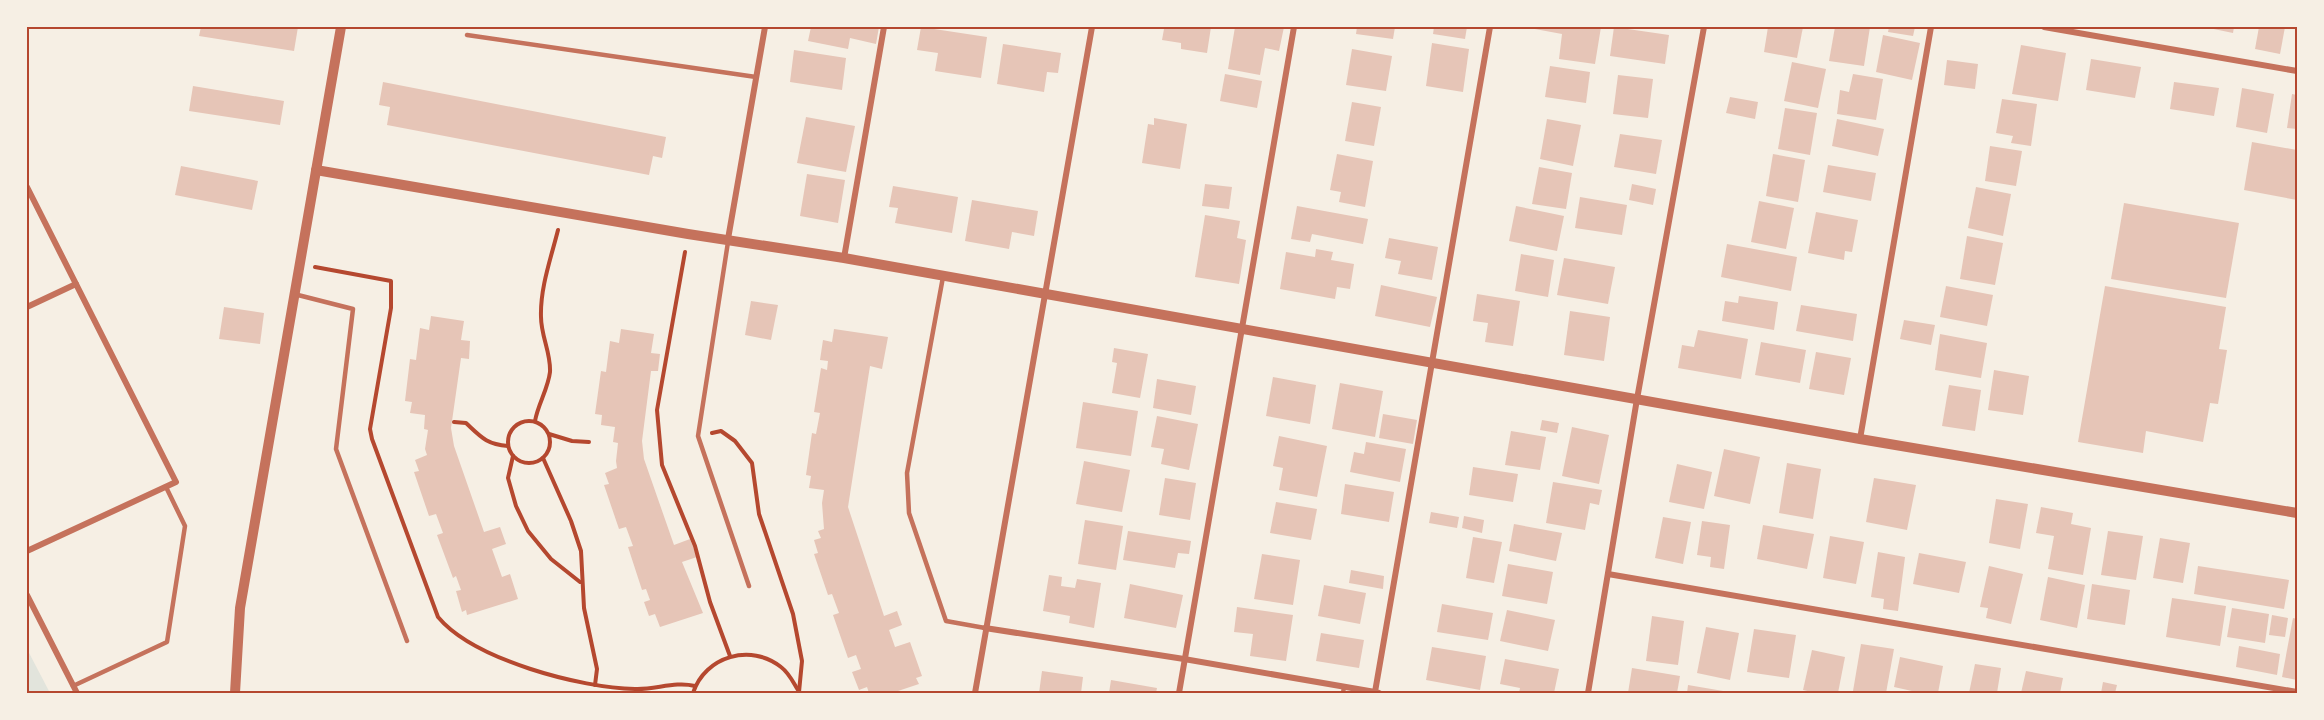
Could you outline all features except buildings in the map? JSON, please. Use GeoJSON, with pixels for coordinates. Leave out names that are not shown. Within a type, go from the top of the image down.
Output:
{"type":"FeatureCollection","features":[{"type":"Feature","properties":{"kind":"street"},"geometry":{"type":"LineString","coordinates":[[235,693],[240,608],[341,27]]}},
{"type":"Feature","properties":{"kind":"street"},"geometry":{"type":"LineString","coordinates":[[728,239],[765,27]]}},
{"type":"Feature","properties":{"kind":"street"},"geometry":{"type":"LineString","coordinates":[[844,258],[884,27]]}},
{"type":"Feature","properties":{"kind":"street"},"geometry":{"type":"LineString","coordinates":[[975,693],[1092,27]]}},
{"type":"Feature","properties":{"kind":"street"},"geometry":{"type":"LineString","coordinates":[[1179,693],[1294,27]]}},
{"type":"Feature","properties":{"kind":"street"},"geometry":{"type":"LineString","coordinates":[[985,628],[1184,659],[1343,690],[1377,693],[1431,363],[1490,27]]}},
{"type":"Feature","properties":{"kind":"street"},"geometry":{"type":"LineString","coordinates":[[1588,693],[1637,399],[1704,27]]}},
{"type":"Feature","properties":{"kind":"street"},"geometry":{"type":"LineString","coordinates":[[1860,439],[1931,27]]}},
{"type":"Feature","properties":{"kind":"street"},"geometry":{"type":"LineString","coordinates":[[2044,27],[2297,71]]}},
{"type":"Feature","properties":{"kind":"street"},"geometry":{"type":"LineString","coordinates":[[316,170],[562,213],[844,258],[1860,439],[2297,513]]}},
{"type":"Feature","properties":{"kind":"street"},"geometry":{"type":"LineString","coordinates":[[27,186],[176,482],[27,551]]}},
{"type":"Feature","properties":{"kind":"street"},"geometry":{"type":"LineString","coordinates":[[27,307],[76,284]]}},
{"type":"Feature","properties":{"kind":"street"},"geometry":{"type":"LineString","coordinates":[[1608,574],[2297,692]]}},
{"type":"Feature","properties":{"kind":"street"},"geometry":{"type":"LineString","coordinates":[[27,595],[77,693]]}},
{"type":"Feature","properties":{"kind":"lane"},"geometry":{"type":"LineString","coordinates":[[467,35],[756,77]]}},
{"type":"Feature","properties":{"kind":"lane"},"geometry":{"type":"LineString","coordinates":[[728,239],[698,436],[749,586]]}},
{"type":"Feature","properties":{"kind":"lane"},"geometry":{"type":"LineString","coordinates":[[943,277],[907,473],[909,513],[946,621],[985,628]]}},
{"type":"Feature","properties":{"kind":"lane"},"geometry":{"type":"LineString","coordinates":[[294,294],[353,309],[336,449],[407,641]]}},
{"type":"Feature","properties":{"kind":"lane"},"geometry":{"type":"LineString","coordinates":[[73,686],[167,642],[185,526],[166,488]]}},
{"type":"Feature","properties":{"kind":"path"},"geometry":{"type":"LineString","coordinates":[[535,421],[537,408],[550,371],[549,354],[543,336],[541,298],[562,213]]}},
{"type":"Feature","properties":{"kind":"path"},"geometry":{"type":"LineString","coordinates":[[688,234],[657,410],[662,465],[695,546],[710,602],[730,656]]}},
{"type":"Feature","properties":{"kind":"path"},"geometry":{"type":"LineString","coordinates":[[300,264],[391,281],[391,308],[370,429],[438,617],[461,636],[498,656],[532,670],[595,685],[638,689],[684,684],[695,686]]}},
{"type":"Feature","properties":{"kind":"path"},"geometry":{"type":"LineString","coordinates":[[535,421],[545,427],[549,435],[548,451],[536,462],[519,461],[513,456],[508,446],[509,433],[521,422],[535,421]]}},
{"type":"Feature","properties":{"kind":"path"},"geometry":{"type":"LineString","coordinates":[[454,423],[466,423],[493,445],[508,446]]}},
{"type":"Feature","properties":{"kind":"path"},"geometry":{"type":"LineString","coordinates":[[698,436],[721,431],[735,441],[752,463],[762,524],[793,614],[801,661],[799,692]]}},
{"type":"Feature","properties":{"kind":"path"},"geometry":{"type":"LineString","coordinates":[[549,435],[560,436],[572,441],[589,442]]}},
{"type":"Feature","properties":{"kind":"path"},"geometry":{"type":"LineString","coordinates":[[513,456],[508,478],[516,506],[528,531],[551,559],[581,582]]}},
{"type":"Feature","properties":{"kind":"path"},"geometry":{"type":"LineString","coordinates":[[543,458],[571,521],[580,551],[584,608],[597,669],[595,685]]}},
{"type":"Feature","properties":{"kind":"path"},"geometry":{"type":"LineString","coordinates":[[693,693],[703,674],[714,664],[730,656],[756,655],[782,668],[799,692]]}},
{"type":"Feature","properties":{"kind":"shaded area"},"geometry":{"type":"Polygon","coordinates":[[[27,649],[50,693],[27,693],[27,649]]]}}]}
